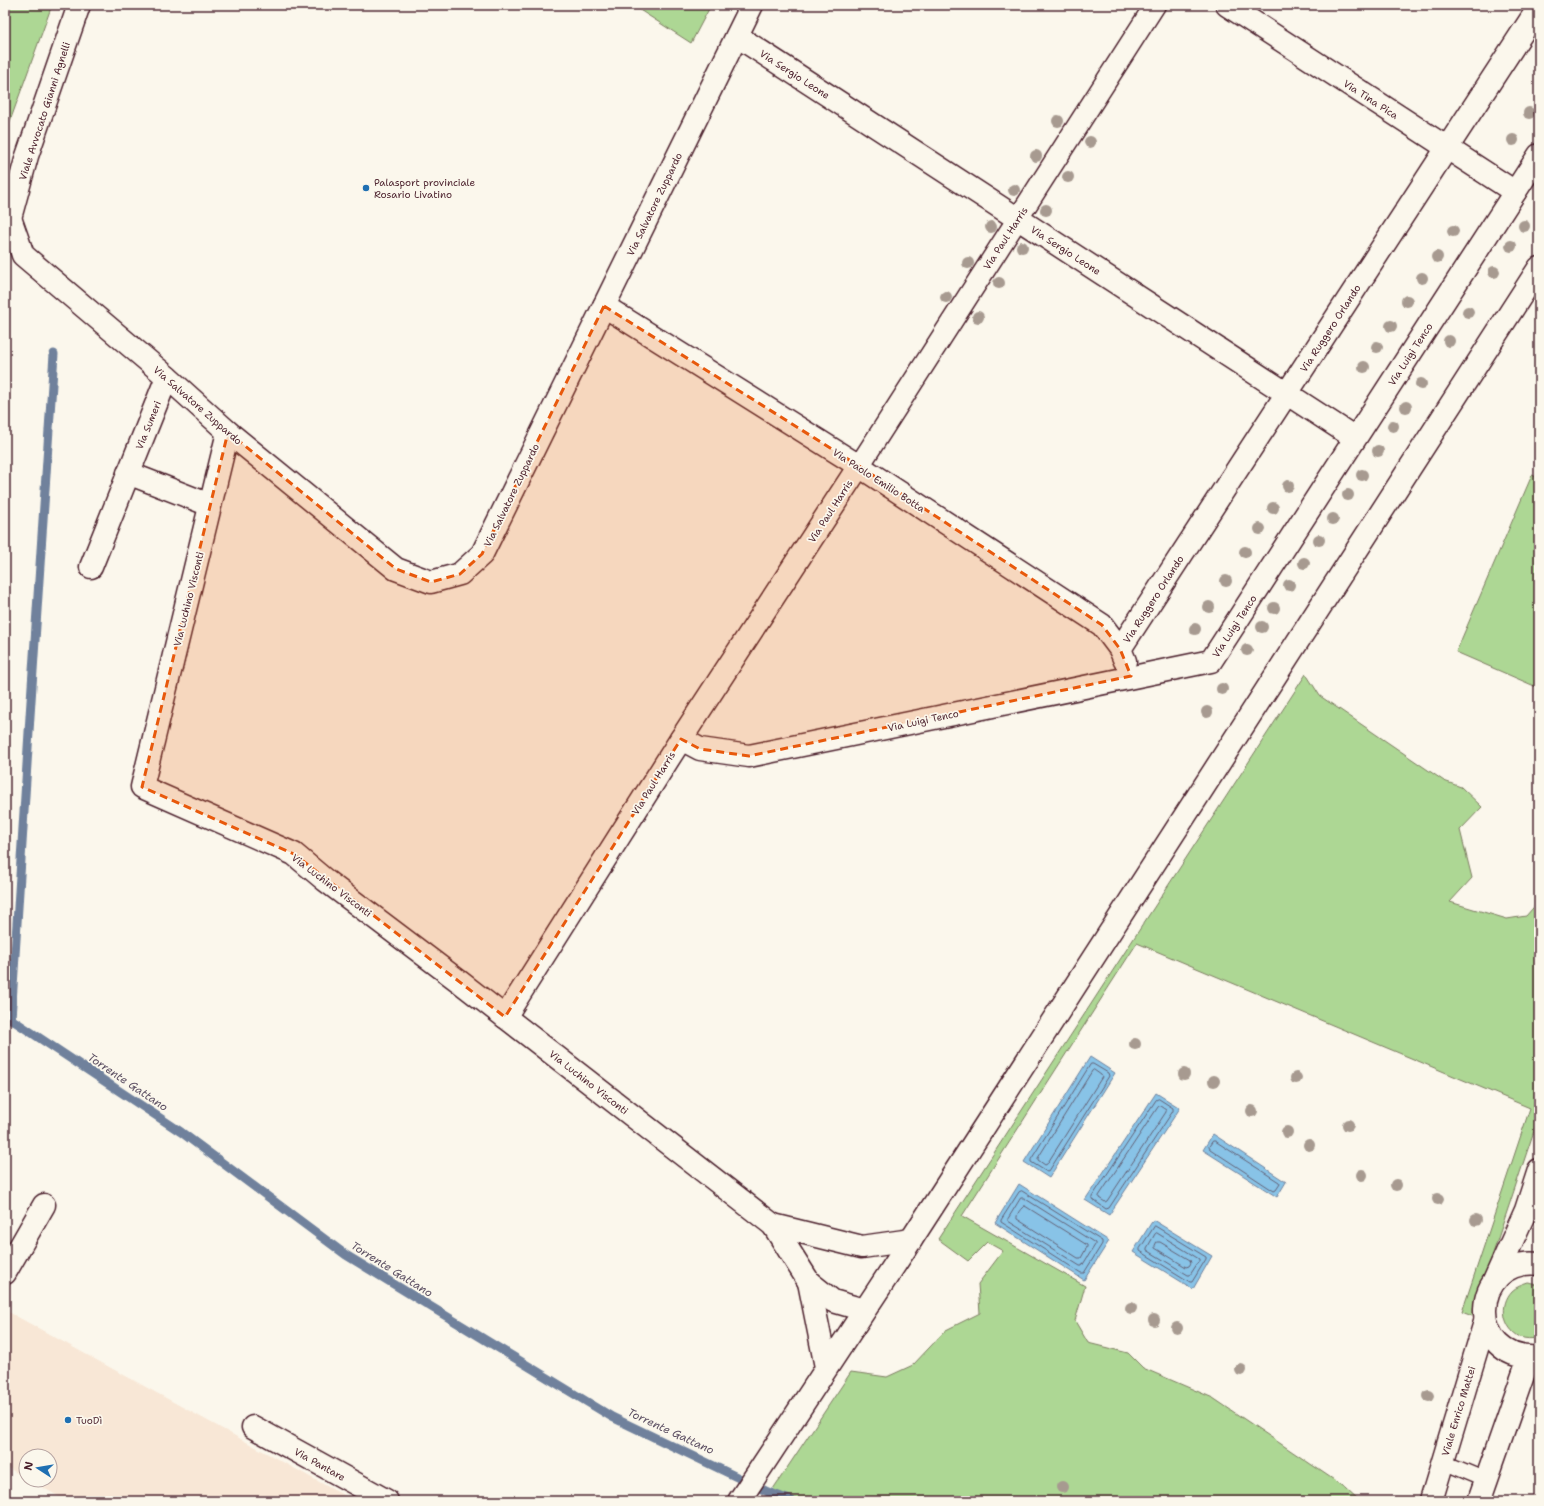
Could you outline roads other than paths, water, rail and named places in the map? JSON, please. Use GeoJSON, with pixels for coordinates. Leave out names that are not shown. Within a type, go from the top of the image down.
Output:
{"type":"FeatureCollection","features":[{"type":"Feature","properties":{"kind":"street","name":"Viale Avvocato Gianni Agnelli"},"geometry":{"type":"LineString","coordinates":[[8,218],[27,156],[79,5]]}},
{"type":"Feature","properties":{"kind":"street","name":"Via Salvatore Zuppardo"},"geometry":{"type":"LineString","coordinates":[[8,218],[23,255],[167,377],[228,432],[396,569],[431,582],[460,574],[482,554],[752,5]]}},
{"type":"Feature","properties":{"kind":"street","name":"Via Paul Harris"},"geometry":{"type":"LineString","coordinates":[[505,1017],[681,739],[1155,5]]}},
{"type":"Feature","properties":{"kind":"street","name":"Via Tina Pica"},"geometry":{"type":"LineString","coordinates":[[1227,5],[1515,192]]}},
{"type":"Feature","properties":{"kind":"street","name":"Via Ruggero Orlando"},"geometry":{"type":"LineString","coordinates":[[1120,649],[1539,7]]}},
{"type":"Feature","properties":{"kind":"street","name":"Via Sergio Leone"},"geometry":{"type":"LineString","coordinates":[[737,36],[1355,438]]}},
{"type":"Feature","properties":{"kind":"street","name":"Via Luigi Tenco"},"geometry":{"type":"LineString","coordinates":[[681,739],[700,749],[749,756],[1211,660],[1539,155]]}},
{"type":"Feature","properties":{"kind":"street"},"geometry":{"type":"LineString","coordinates":[[739,1501],[911,1240],[1539,268]]}},
{"type":"Feature","properties":{"kind":"street","name":"Via Paolo Emilio Botta"},"geometry":{"type":"LineString","coordinates":[[604,306],[858,466],[1102,625],[1120,649],[1131,676]]}},
{"type":"Feature","properties":{"kind":"street","name":"Via Sumeri"},"geometry":{"type":"LineString","coordinates":[[91,567],[167,377]]}},
{"type":"Feature","properties":{"kind":"street","name":"Via Luchino Visconti"},"geometry":{"type":"LineString","coordinates":[[228,432],[142,787],[294,854],[325,880],[505,1017],[772,1225],[809,1282],[833,1301],[864,1310]]}},
{"type":"Feature","properties":{"kind":"street"},"geometry":{"type":"LineString","coordinates":[[128,473],[210,505]]}},
{"type":"Feature","properties":{"kind":"street"},"geometry":{"type":"LineString","coordinates":[[1479,1501],[1534,1357],[1509,1352],[1502,1347],[1492,1336],[1486,1322],[1484,1311],[1489,1290],[1495,1281],[1526,1210],[1539,1170]]}},
{"type":"Feature","properties":{"kind":"street"},"geometry":{"type":"LineString","coordinates":[[5,1272],[44,1206]]}},
{"type":"Feature","properties":{"kind":"street","name":"Via Luchino Visconti"},"geometry":{"type":"LineString","coordinates":[[772,1225],[862,1248],[911,1240]]}},
{"type":"Feature","properties":{"kind":"street"},"geometry":{"type":"LineString","coordinates":[[1495,1281],[1508,1270],[1516,1266],[1532,1263],[1539,1264]]}},
{"type":"Feature","properties":{"kind":"street","name":"Via Luchino Visconti"},"geometry":{"type":"LineString","coordinates":[[809,1282],[826,1367]]}},
{"type":"Feature","properties":{"kind":"street","name":"Viale Enrico Mattei"},"geometry":{"type":"LineString","coordinates":[[1431,1501],[1486,1322]]}},
{"type":"Feature","properties":{"kind":"street","name":"Via Pantare"},"geometry":{"type":"LineString","coordinates":[[253,1427],[387,1501]]}},
{"type":"Feature","properties":{"kind":"lane"},"geometry":{"type":"LineString","coordinates":[[1442,1462],[1486,1480]]}},
{"type":"Feature","properties":{"kind":"water"},"geometry":{"type":"Polygon","coordinates":[[[1090,1057],[1115,1073],[1049,1178],[1024,1162],[1090,1057]]]}},
{"type":"Feature","properties":{"kind":"water"},"geometry":{"type":"Polygon","coordinates":[[[1156,1093],[1180,1108],[1109,1215],[1085,1200],[1156,1093]]]}},
{"type":"Feature","properties":{"kind":"water"},"geometry":{"type":"Polygon","coordinates":[[[1213,1134],[1286,1182],[1277,1197],[1203,1150],[1213,1134]]]}},
{"type":"Feature","properties":{"kind":"water"},"geometry":{"type":"Polygon","coordinates":[[[1019,1184],[1109,1241],[1084,1280],[995,1223],[1019,1184]]]}},
{"type":"Feature","properties":{"kind":"water"},"geometry":{"type":"Polygon","coordinates":[[[1153,1220],[1212,1256],[1193,1289],[1133,1252],[1153,1220]]]}},
{"type":"Feature","properties":{"kind":"waterway"},"geometry":{"type":"LineString","coordinates":[[11,1019],[54,354]]}},
{"type":"Feature","properties":{"kind":"waterway","name":"Torrente Gattano"},"geometry":{"type":"LineString","coordinates":[[5,1015],[181,1132],[346,1255],[612,1417],[768,1492],[792,1501]]}},
{"type":"Feature","properties":{"kind":"place","name":"Palasport provinciale Rosario Livatino"},"geometry":{"type":"Point","coordinates":[366,188]}},
{"type":"Feature","properties":{"kind":"place","name":"TuoDì"},"geometry":{"type":"Point","coordinates":[68,1420]}}]}
